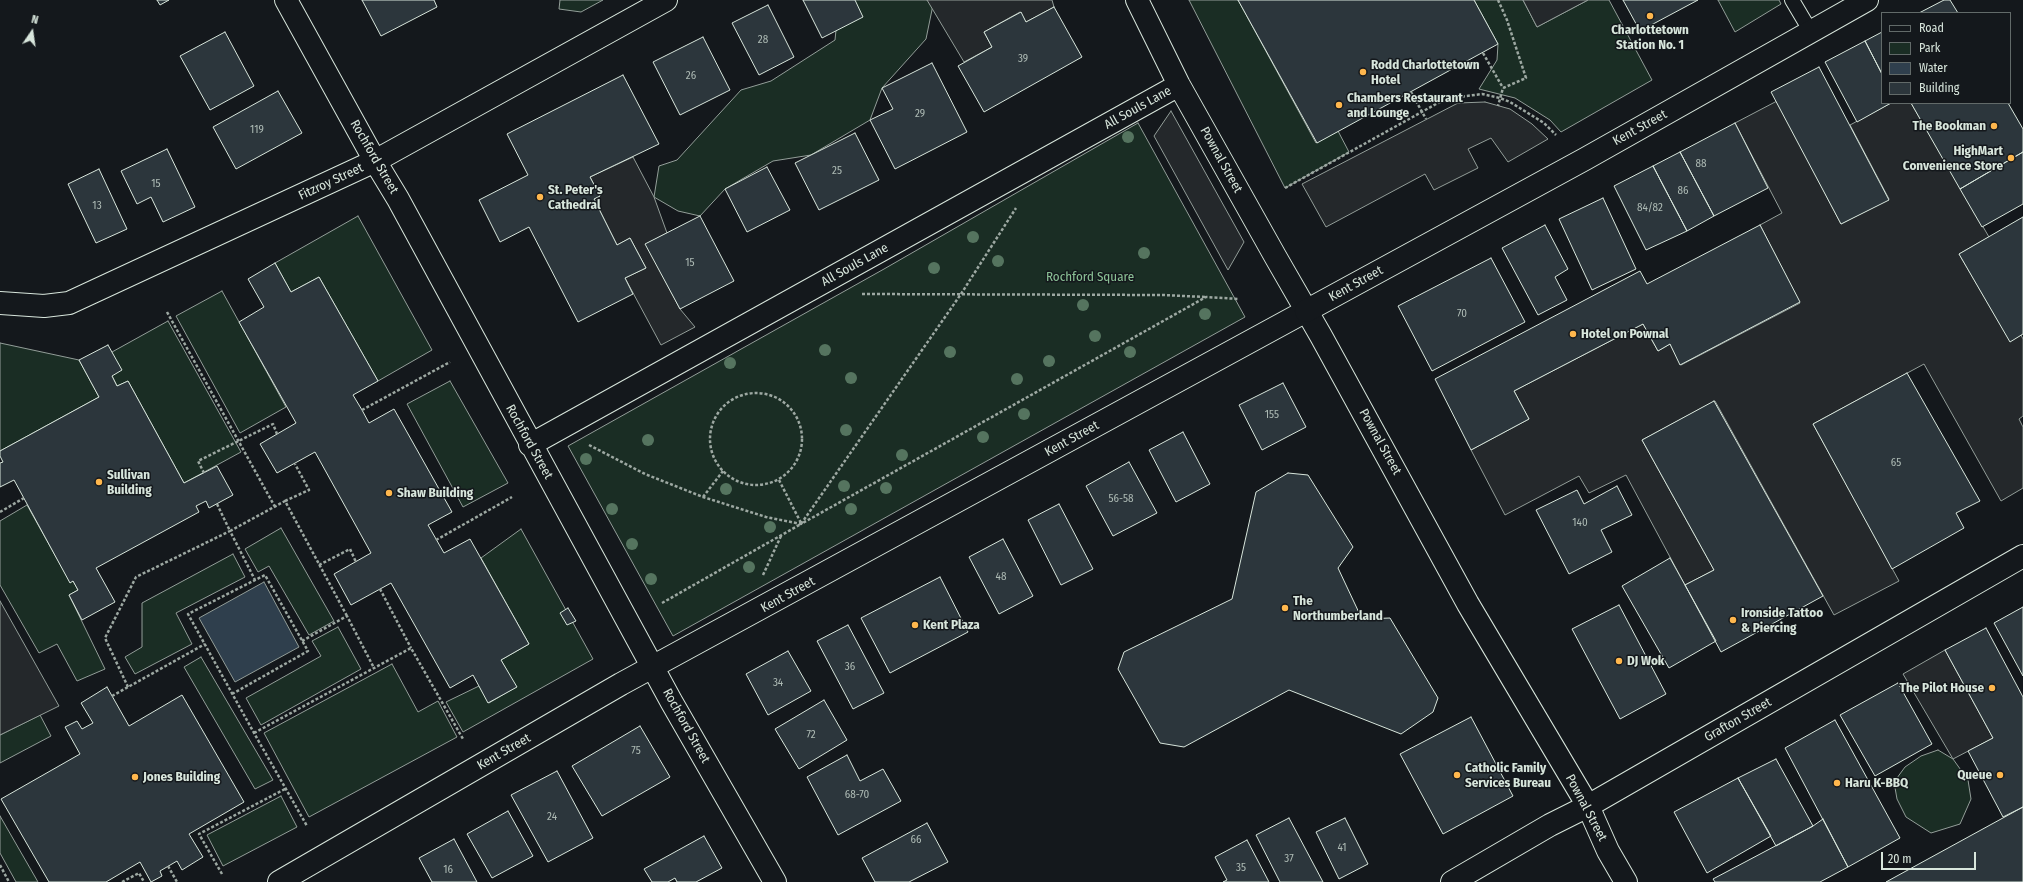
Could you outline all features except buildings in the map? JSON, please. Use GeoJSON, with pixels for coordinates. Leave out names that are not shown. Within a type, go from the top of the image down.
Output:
{"type":"FeatureCollection","features":[{"type":"Feature","properties":{"kind":"street","name":"Rochford Street"},"geometry":{"type":"LineString","coordinates":[[286,0],[375,161],[398,199],[530,445],[654,667],[671,701],[775,882]]}},
{"type":"Feature","properties":{"kind":"street","name":"Fitzroy Street"},"geometry":{"type":"LineString","coordinates":[[0,303],[44,306],[69,303],[375,161],[666,0]]}},
{"type":"Feature","properties":{"kind":"street","name":"Pownal Street"},"geometry":{"type":"LineString","coordinates":[[1137,0],[1179,85],[1468,604],[1588,806],[1608,851],[1626,882]]}},
{"type":"Feature","properties":{"kind":"street","name":"Kent Street"},"geometry":{"type":"LineString","coordinates":[[279,882],[654,667],[1585,159],[1867,0]]}},
{"type":"Feature","properties":{"kind":"street","name":"All Souls Lane"},"geometry":{"type":"LineString","coordinates":[[530,445],[1179,85]]}},
{"type":"Feature","properties":{"kind":"street","name":"Grafton Street"},"geometry":{"type":"LineString","coordinates":[[1452,882],[1550,825],[1588,806],[2023,556]]}},
{"type":"Feature","properties":{"kind":"lane"},"geometry":{"type":"LineString","coordinates":[[1792,0],[1811,32]]}},
{"type":"Feature","properties":{"kind":"path"},"geometry":{"type":"LineString","coordinates":[[1498,0],[1507,20],[1526,78],[1503,88]]}},
{"type":"Feature","properties":{"kind":"path"},"geometry":{"type":"LineString","coordinates":[[1484,53],[1503,88],[1498,106]]}},
{"type":"Feature","properties":{"kind":"path"},"geometry":{"type":"LineString","coordinates":[[1411,92],[1426,119]]}},
{"type":"Feature","properties":{"kind":"path"},"geometry":{"type":"LineString","coordinates":[[1285,188],[1450,98],[1482,94],[1500,98],[1510,102],[1544,123],[1556,135]]}},
{"type":"Feature","properties":{"kind":"path"},"geometry":{"type":"LineString","coordinates":[[801,524],[961,294],[1019,203]]}},
{"type":"Feature","properties":{"kind":"path"},"geometry":{"type":"LineString","coordinates":[[857,294],[1162,295],[1239,299]]}},
{"type":"Feature","properties":{"kind":"path"},"geometry":{"type":"LineString","coordinates":[[662,603],[782,534],[1206,297]]}},
{"type":"Feature","properties":{"kind":"path"},"geometry":{"type":"LineString","coordinates":[[167,312],[276,507]]}},
{"type":"Feature","properties":{"kind":"path"},"geometry":{"type":"LineString","coordinates":[[362,410],[450,362]]}},
{"type":"Feature","properties":{"kind":"path"},"geometry":{"type":"LineString","coordinates":[[752,393],[763,394],[784,402],[799,420],[802,431],[802,442],[796,464],[779,480],[765,484],[750,485],[740,482],[723,471],[714,456],[710,440],[711,429],[715,418],[731,401],[752,393]]}},
{"type":"Feature","properties":{"kind":"path"},"geometry":{"type":"LineString","coordinates":[[204,473],[198,461],[273,424],[277,434]]}},
{"type":"Feature","properties":{"kind":"path"},"geometry":{"type":"LineString","coordinates":[[586,444],[645,474],[704,497],[746,511],[801,524]]}},
{"type":"Feature","properties":{"kind":"path"},"geometry":{"type":"LineString","coordinates":[[128,686],[105,638],[136,577],[309,490],[295,464]]}},
{"type":"Feature","properties":{"kind":"path"},"geometry":{"type":"LineString","coordinates":[[704,497],[723,471]]}},
{"type":"Feature","properties":{"kind":"path"},"geometry":{"type":"LineString","coordinates":[[779,480],[801,524]]}},
{"type":"Feature","properties":{"kind":"path"},"geometry":{"type":"LineString","coordinates":[[436,540],[512,497]]}},
{"type":"Feature","properties":{"kind":"path"},"geometry":{"type":"LineString","coordinates":[[0,512],[24,498]]}},
{"type":"Feature","properties":{"kind":"path"},"geometry":{"type":"LineString","coordinates":[[285,501],[374,668]]}},
{"type":"Feature","properties":{"kind":"path"},"geometry":{"type":"LineString","coordinates":[[217,504],[255,580]]}},
{"type":"Feature","properties":{"kind":"path"},"geometry":{"type":"LineString","coordinates":[[762,576],[782,534]]}},
{"type":"Feature","properties":{"kind":"path"},"geometry":{"type":"LineString","coordinates":[[320,565],[350,549],[356,562]]}},
{"type":"Feature","properties":{"kind":"path"},"geometry":{"type":"LineString","coordinates":[[232,694],[308,651],[265,575],[188,614],[232,694],[286,789],[306,826]]}},
{"type":"Feature","properties":{"kind":"path"},"geometry":{"type":"LineString","coordinates":[[380,589],[463,739]]}},
{"type":"Feature","properties":{"kind":"path"},"geometry":{"type":"LineString","coordinates":[[302,641],[347,616]]}},
{"type":"Feature","properties":{"kind":"path"},"geometry":{"type":"LineString","coordinates":[[112,696],[205,644]]}},
{"type":"Feature","properties":{"kind":"path"},"geometry":{"type":"LineString","coordinates":[[254,733],[412,648]]}},
{"type":"Feature","properties":{"kind":"path"},"geometry":{"type":"LineString","coordinates":[[222,874],[199,834],[286,789]]}},
{"type":"Feature","properties":{"kind":"path"},"geometry":{"type":"LineString","coordinates":[[0,866],[9,882]]}},
{"type":"Feature","properties":{"kind":"path"},"geometry":{"type":"LineString","coordinates":[[168,866],[176,882]]}},
{"type":"Feature","properties":{"kind":"path"},"geometry":{"type":"LineString","coordinates":[[122,882],[139,874],[144,882]]}},
{"type":"Feature","properties":{"kind":"green space"},"geometry":{"type":"Polygon","coordinates":[[[560,0],[603,0],[581,12],[559,9],[560,0]]]}},
{"type":"Feature","properties":{"kind":"green space"},"geometry":{"type":"Polygon","coordinates":[[[839,0],[934,0],[926,39],[882,88],[870,120],[811,155],[773,161],[725,189],[700,216],[678,211],[654,197],[659,166],[677,160],[741,90],[771,81],[835,40],[839,0]]]}},
{"type":"Feature","properties":{"kind":"green space"},"geometry":{"type":"Polygon","coordinates":[[[1189,0],[1238,0],[1316,143],[1338,131],[1349,152],[1285,188],[1189,0]]]}},
{"type":"Feature","properties":{"kind":"green space"},"geometry":{"type":"Polygon","coordinates":[[[1474,0],[1523,0],[1537,27],[1588,0],[1609,0],[1652,80],[1561,132],[1550,120],[1515,98],[1479,89],[1497,60],[1498,44],[1474,0]]]}},
{"type":"Feature","properties":{"kind":"green space"},"geometry":{"type":"Polygon","coordinates":[[[1718,0],[1779,0],[1781,4],[1735,32],[1718,0]]]}},
{"type":"Feature","properties":{"kind":"green space","name":"Rochford Square"},"geometry":{"type":"Polygon","coordinates":[[[1138,123],[1245,317],[673,636],[568,446],[884,269],[1138,123]]]}},
{"type":"Feature","properties":{"kind":"green space"},"geometry":{"type":"Polygon","coordinates":[[[358,216],[432,350],[378,381],[319,277],[291,292],[275,263],[358,216]]]}},
{"type":"Feature","properties":{"kind":"green space"},"geometry":{"type":"Polygon","coordinates":[[[222,291],[286,407],[240,433],[176,316],[222,291]]]}},
{"type":"Feature","properties":{"kind":"green space"},"geometry":{"type":"Polygon","coordinates":[[[168,321],[241,452],[184,483],[128,381],[117,386],[112,376],[112,352],[168,321]]]}},
{"type":"Feature","properties":{"kind":"green space"},"geometry":{"type":"Polygon","coordinates":[[[0,343],[79,360],[99,397],[0,451],[0,343]]]}},
{"type":"Feature","properties":{"kind":"green space"},"geometry":{"type":"Polygon","coordinates":[[[450,381],[508,483],[463,507],[407,404],[450,381]]]}},
{"type":"Feature","properties":{"kind":"green space"},"geometry":{"type":"Polygon","coordinates":[[[27,505],[70,582],[73,581],[78,590],[69,595],[105,669],[77,681],[57,644],[39,653],[0,585],[0,521],[27,505]]]}},
{"type":"Feature","properties":{"kind":"green space"},"geometry":{"type":"Polygon","coordinates":[[[281,528],[334,621],[309,635],[269,566],[258,572],[245,549],[281,528]]]}},
{"type":"Feature","properties":{"kind":"green space"},"geometry":{"type":"Polygon","coordinates":[[[521,529],[593,659],[463,732],[446,702],[479,686],[489,703],[516,687],[501,660],[529,644],[481,558],[521,529]]]}},
{"type":"Feature","properties":{"kind":"green space"},"geometry":{"type":"Polygon","coordinates":[[[233,554],[245,577],[176,613],[192,644],[135,674],[125,657],[142,647],[142,603],[233,554]]]}},
{"type":"Feature","properties":{"kind":"green space"},"geometry":{"type":"Polygon","coordinates":[[[338,627],[361,669],[261,725],[246,698],[321,656],[312,641],[338,627]]]}},
{"type":"Feature","properties":{"kind":"green space"},"geometry":{"type":"Polygon","coordinates":[[[201,657],[273,780],[255,789],[184,667],[201,657]]]}},
{"type":"Feature","properties":{"kind":"green space"},"geometry":{"type":"Polygon","coordinates":[[[392,664],[418,712],[438,701],[457,737],[309,817],[264,733],[392,664]]]}},
{"type":"Feature","properties":{"kind":"green space"},"geometry":{"type":"Polygon","coordinates":[[[40,715],[51,736],[0,763],[0,735],[40,715]]]}},
{"type":"Feature","properties":{"kind":"green space"},"geometry":{"type":"Polygon","coordinates":[[[1938,750],[1953,759],[1968,780],[1971,799],[1960,824],[1931,833],[1906,817],[1897,799],[1894,782],[1905,767],[1921,756],[1938,750]]]}},
{"type":"Feature","properties":{"kind":"green space"},"geometry":{"type":"Polygon","coordinates":[[[281,796],[297,827],[223,866],[207,835],[281,796]]]}},
{"type":"Feature","properties":{"kind":"green space"},"geometry":{"type":"Polygon","coordinates":[[[0,816],[38,882],[16,882],[0,853],[0,816]]]}},
{"type":"Feature","properties":{"kind":"shaded area"},"geometry":{"type":"Polygon","coordinates":[[[927,0],[1052,0],[1054,7],[1026,22],[1020,12],[984,32],[992,47],[964,62],[927,0]]]}},
{"type":"Feature","properties":{"kind":"shaded area"},"geometry":{"type":"Polygon","coordinates":[[[1523,0],[1588,0],[1537,27],[1523,0]]]}},
{"type":"Feature","properties":{"kind":"shaded area"},"geometry":{"type":"Polygon","coordinates":[[[1777,101],[1841,224],[1889,199],[1850,125],[1889,104],[1912,104],[1989,237],[1959,254],[2010,341],[2021,335],[2023,339],[2023,416],[2019,419],[2023,427],[2023,488],[2001,501],[1924,364],[1813,424],[1899,581],[1834,615],[1715,401],[1642,440],[1714,570],[1685,585],[1626,475],[1589,493],[1579,476],[1505,515],[1471,450],[1529,419],[1514,391],[1643,324],[1658,351],[1670,344],[1681,365],[1800,303],[1760,225],[1782,213],[1735,123],[1777,101]]]}},
{"type":"Feature","properties":{"kind":"shaded area"},"geometry":{"type":"Polygon","coordinates":[[[1485,102],[1510,109],[1532,124],[1548,139],[1508,162],[1491,138],[1468,149],[1478,168],[1434,190],[1425,174],[1326,227],[1302,184],[1458,103],[1485,102]]]}},
{"type":"Feature","properties":{"kind":"shaded area"},"geometry":{"type":"Polygon","coordinates":[[[1171,111],[1244,242],[1228,270],[1154,136],[1171,111]]]}},
{"type":"Feature","properties":{"kind":"shaded area"},"geometry":{"type":"Polygon","coordinates":[[[633,157],[654,197],[667,233],[646,244],[680,309],[695,327],[661,345],[625,278],[646,268],[630,238],[617,245],[594,199],[600,196],[590,177],[633,157]]]}},
{"type":"Feature","properties":{"kind":"shaded area"},"geometry":{"type":"Polygon","coordinates":[[[0,601],[59,706],[0,735],[0,601]]]}},
{"type":"Feature","properties":{"kind":"shaded area"},"geometry":{"type":"Polygon","coordinates":[[[1945,650],[1993,738],[1953,759],[1903,674],[1945,650]]]}},
{"type":"Feature","properties":{"kind":"water"},"geometry":{"type":"Polygon","coordinates":[[[264,582],[299,647],[235,682],[199,618],[264,582]]]}},
{"type":"Feature","properties":{"kind":"place","name":"Charlottetown Station No. 1"},"geometry":{"type":"Point","coordinates":[1650,16]}},
{"type":"Feature","properties":{"kind":"place","name":"Rodd Charlottetown Hotel"},"geometry":{"type":"Point","coordinates":[1363,72]}},
{"type":"Feature","properties":{"kind":"place","name":"Chambers Restaurant and Lounge"},"geometry":{"type":"Point","coordinates":[1339,105]}},
{"type":"Feature","properties":{"kind":"place","name":"The Bookman"},"geometry":{"type":"Point","coordinates":[1994,126]}},
{"type":"Feature","properties":{"kind":"place","name":"HighMart Convenience Store"},"geometry":{"type":"Point","coordinates":[2011,158]}},
{"type":"Feature","properties":{"kind":"place","name":"St. Peter's Cathedral"},"geometry":{"type":"Point","coordinates":[540,197]}},
{"type":"Feature","properties":{"kind":"place","name":"Hotel on Pownal"},"geometry":{"type":"Point","coordinates":[1573,334]}},
{"type":"Feature","properties":{"kind":"place","name":"Sullivan Building"},"geometry":{"type":"Point","coordinates":[99,482]}},
{"type":"Feature","properties":{"kind":"place","name":"Shaw Building"},"geometry":{"type":"Point","coordinates":[389,493]}},
{"type":"Feature","properties":{"kind":"place","name":"The Northumberland"},"geometry":{"type":"Point","coordinates":[1285,608]}},
{"type":"Feature","properties":{"kind":"place","name":"Ironside Tattoo & Piercing"},"geometry":{"type":"Point","coordinates":[1733,620]}},
{"type":"Feature","properties":{"kind":"place","name":"Kent Plaza"},"geometry":{"type":"Point","coordinates":[915,625]}},
{"type":"Feature","properties":{"kind":"place","name":"DJ Wok"},"geometry":{"type":"Point","coordinates":[1619,661]}},
{"type":"Feature","properties":{"kind":"place","name":"The Pilot House"},"geometry":{"type":"Point","coordinates":[1992,688]}},
{"type":"Feature","properties":{"kind":"place","name":"Catholic Family Services Bureau"},"geometry":{"type":"Point","coordinates":[1457,775]}},
{"type":"Feature","properties":{"kind":"place","name":"Queue"},"geometry":{"type":"Point","coordinates":[2000,775]}},
{"type":"Feature","properties":{"kind":"place","name":"Jones Building"},"geometry":{"type":"Point","coordinates":[135,777]}},
{"type":"Feature","properties":{"kind":"place","name":"Haru K-BBQ"},"geometry":{"type":"Point","coordinates":[1837,783]}}]}
